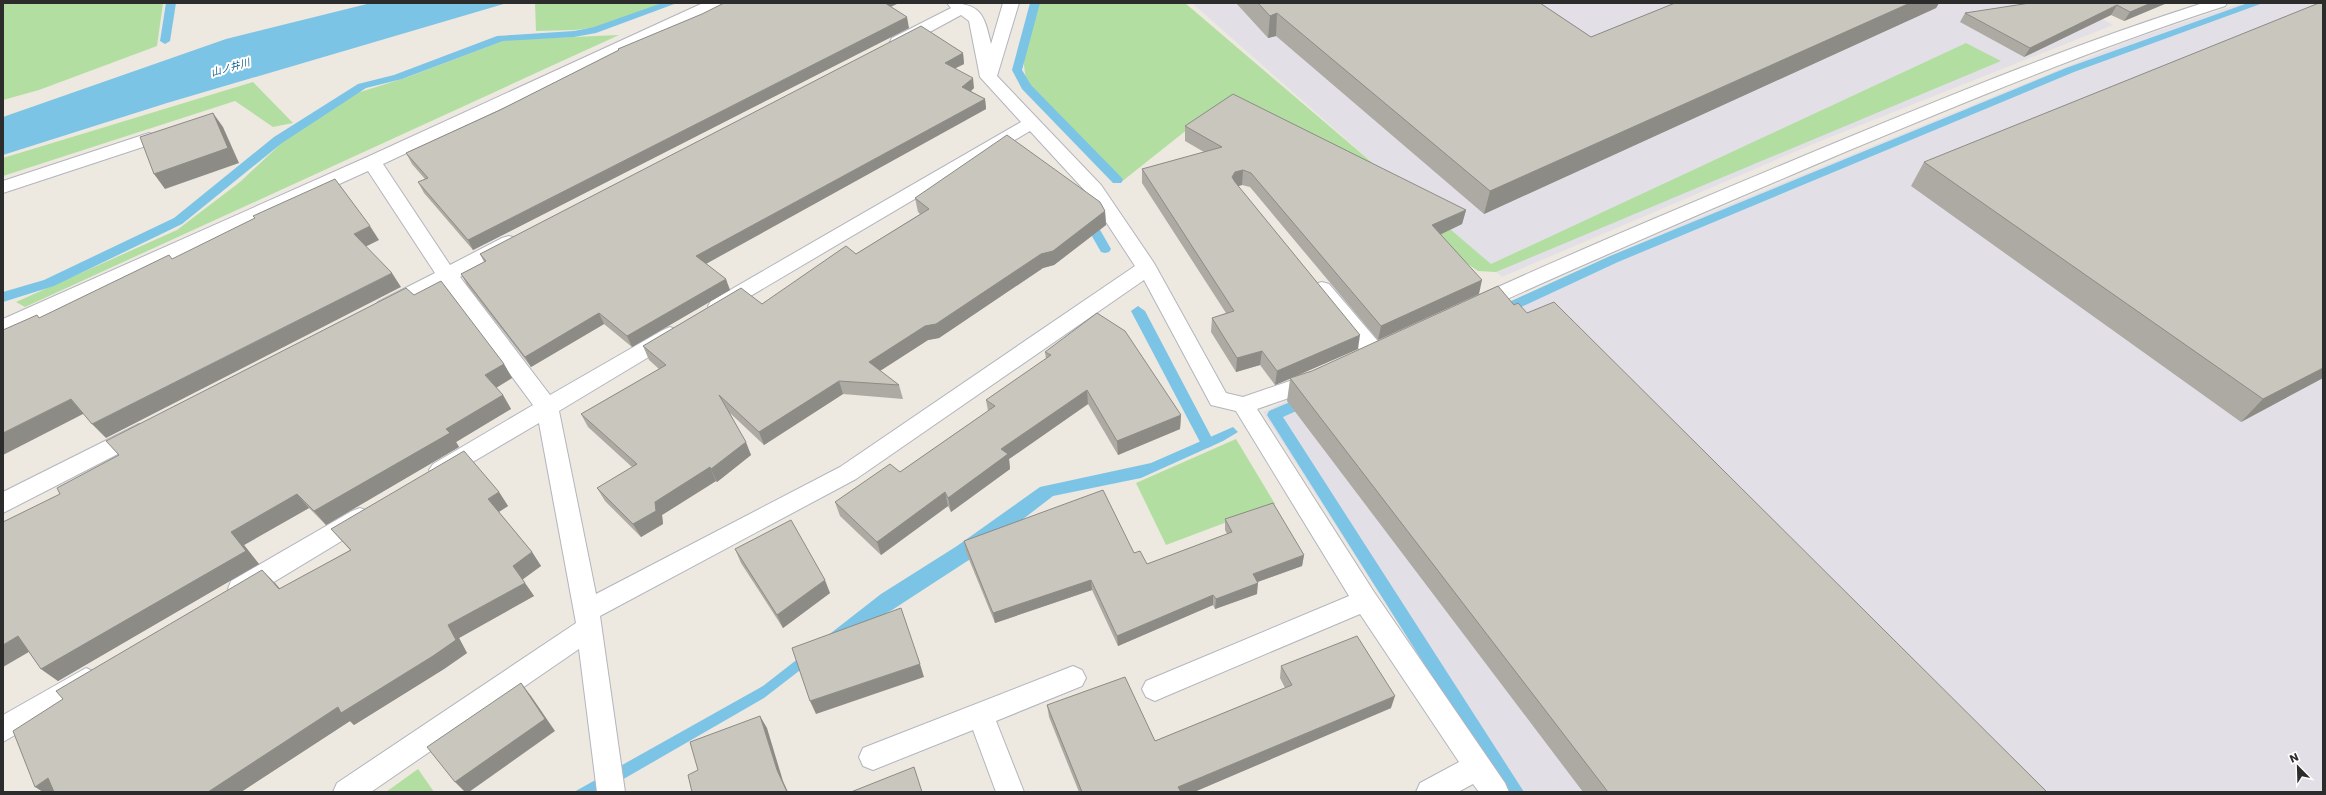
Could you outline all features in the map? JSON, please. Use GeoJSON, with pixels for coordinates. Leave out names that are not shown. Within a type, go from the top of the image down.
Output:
{"type":"FeatureCollection","features":[{"type":"Feature","properties":{"kind":"street"},"geometry":{"type":"LineString","coordinates":[[3,328],[372,162],[716,3]]}},
{"type":"Feature","properties":{"kind":"street"},"geometry":{"type":"LineString","coordinates":[[989,77],[1011,3]]}},
{"type":"Feature","properties":{"kind":"street"},"geometry":{"type":"LineString","coordinates":[[1461,312],[1612,242],[1950,102],[2131,31],[2219,3]]}},
{"type":"Feature","properties":{"kind":"street"},"geometry":{"type":"LineString","coordinates":[[878,52],[959,6],[977,19],[989,77],[1033,122],[1094,189],[1147,268],[1219,399],[1243,405],[1300,387],[1334,371]]}},
{"type":"Feature","properties":{"kind":"street"},"geometry":{"type":"LineString","coordinates":[[425,480],[1033,122]]}},
{"type":"Feature","properties":{"kind":"street"},"geometry":{"type":"LineString","coordinates":[[3,186],[149,139]]}},
{"type":"Feature","properties":{"kind":"street"},"geometry":{"type":"LineString","coordinates":[[372,162],[447,275],[547,407],[588,619],[611,792]]}},
{"type":"Feature","properties":{"kind":"street"},"geometry":{"type":"LineString","coordinates":[[370,315],[525,235]]}},
{"type":"Feature","properties":{"kind":"street"},"geometry":{"type":"LineString","coordinates":[[347,792],[588,619],[848,473],[1147,268]]}},
{"type":"Feature","properties":{"kind":"street"},"geometry":{"type":"LineString","coordinates":[[1308,272],[1381,348],[1354,361]]}},
{"type":"Feature","properties":{"kind":"street"},"geometry":{"type":"LineString","coordinates":[[1243,405],[1365,600],[1495,792]]}},
{"type":"Feature","properties":{"kind":"street"},"geometry":{"type":"LineString","coordinates":[[3,503],[158,424]]}},
{"type":"Feature","properties":{"kind":"street"},"geometry":{"type":"LineString","coordinates":[[221,600],[377,508]]}},
{"type":"Feature","properties":{"kind":"street"},"geometry":{"type":"LineString","coordinates":[[1155,690],[1365,600]]}},
{"type":"Feature","properties":{"kind":"street"},"geometry":{"type":"LineString","coordinates":[[3,729],[105,669]]}},
{"type":"Feature","properties":{"kind":"street"},"geometry":{"type":"LineString","coordinates":[[873,757],[1072,678]]}},
{"type":"Feature","properties":{"kind":"street"},"geometry":{"type":"LineString","coordinates":[[980,714],[1010,792]]}},
{"type":"Feature","properties":{"kind":"street"},"geometry":{"type":"LineString","coordinates":[[1430,792],[1478,767]]}},
{"type":"Feature","properties":{"kind":"shaded area"},"geometry":{"type":"Polygon","coordinates":[[[1192,3],[2074,3],[2113,25],[1818,142],[1502,277],[1192,3]]]}},
{"type":"Feature","properties":{"kind":"shaded area"},"geometry":{"type":"Polygon","coordinates":[[[2242,3],[2323,3],[2323,792],[1506,792],[1263,412],[1685,223],[2136,38],[2242,3]]]}},
{"type":"Feature","properties":{"kind":"green space"},"geometry":{"type":"Polygon","coordinates":[[[3,3],[163,3],[157,46],[39,90],[3,100],[3,3]]]}},
{"type":"Feature","properties":{"kind":"green space"},"geometry":{"type":"Polygon","coordinates":[[[535,3],[664,3],[597,27],[575,30],[536,31],[535,3]]]}},
{"type":"Feature","properties":{"kind":"green space"},"geometry":{"type":"Polygon","coordinates":[[[1037,3],[1185,3],[1491,264],[1966,43],[2001,61],[1496,272],[1478,271],[1227,98],[1120,183],[1026,81],[1022,49],[1037,3]]]}},
{"type":"Feature","properties":{"kind":"green space"},"geometry":{"type":"Polygon","coordinates":[[[619,35],[25,307],[16,302],[177,230],[240,182],[288,137],[357,93],[408,77],[505,40],[619,35]]]}},
{"type":"Feature","properties":{"kind":"green space"},"geometry":{"type":"Polygon","coordinates":[[[253,82],[293,123],[273,127],[235,101],[3,176],[3,158],[253,82]]]}},
{"type":"Feature","properties":{"kind":"green space"},"geometry":{"type":"Polygon","coordinates":[[[1236,439],[1275,504],[1166,545],[1136,483],[1236,439]]]}},
{"type":"Feature","properties":{"kind":"green space"},"geometry":{"type":"Polygon","coordinates":[[[418,769],[434,792],[386,792],[418,769]]]}},
{"type":"Feature","properties":{"kind":"water","name":"山ノ井川"},"geometry":{"type":"Polygon","coordinates":[[[371,3],[507,3],[167,103],[3,155],[3,117],[226,39],[371,3]]]}},
{"type":"Feature","properties":{"kind":"water"},"geometry":{"type":"Polygon","coordinates":[[[1233,427],[1238,432],[1223,441],[1141,478],[1053,496],[975,556],[892,610],[843,637],[764,698],[601,792],[574,792],[763,686],[881,594],[957,546],[1040,487],[1151,463],[1233,427]]]}},
{"type":"Feature","properties":{"kind":"building"},"geometry":{"type":"Polygon","coordinates":[[[724,3],[885,3],[907,17],[468,240],[418,182],[428,178],[406,153],[500,110],[619,50],[618,49],[702,14],[724,3]]]}},
{"type":"Feature","properties":{"kind":"building"},"geometry":{"type":"Polygon","coordinates":[[[1258,3],[1540,3],[1591,37],[1675,3],[1910,3],[1490,191],[1277,13],[1270,16],[1258,3]]]}},
{"type":"Feature","properties":{"kind":"building"},"geometry":{"type":"Polygon","coordinates":[[[2030,3],[2151,3],[2130,12],[2117,5],[2030,48],[1965,13],[2030,3]]]}},
{"type":"Feature","properties":{"kind":"building"},"geometry":{"type":"Polygon","coordinates":[[[2319,3],[2323,3],[2323,368],[2263,399],[1924,162],[2319,3]]]}},
{"type":"Feature","properties":{"kind":"building"},"geometry":{"type":"Polygon","coordinates":[[[921,26],[963,53],[945,63],[973,78],[962,87],[985,99],[696,256],[726,279],[627,336],[599,313],[525,357],[461,274],[486,261],[480,254],[921,26]]]}},
{"type":"Feature","properties":{"kind":"building"},"geometry":{"type":"Polygon","coordinates":[[[1233,94],[1466,210],[1432,225],[1482,280],[1381,326],[1251,173],[1243,170],[1235,172],[1232,177],[1235,182],[1360,335],[1277,371],[1262,351],[1237,358],[1212,318],[1234,311],[1142,169],[1222,147],[1185,126],[1233,94]]]}},
{"type":"Feature","properties":{"kind":"building"},"geometry":{"type":"Polygon","coordinates":[[[213,113],[228,148],[154,174],[140,137],[213,113]]]}},
{"type":"Feature","properties":{"kind":"building"},"geometry":{"type":"Polygon","coordinates":[[[1007,135],[1100,202],[1105,211],[1053,251],[1041,254],[936,324],[925,326],[869,362],[899,385],[839,381],[759,432],[719,395],[746,442],[711,469],[710,467],[655,502],[656,511],[633,524],[597,488],[637,464],[581,414],[666,365],[643,346],[741,288],[762,304],[846,246],[856,254],[929,209],[915,198],[1007,135]]]}},
{"type":"Feature","properties":{"kind":"building"},"geometry":{"type":"Polygon","coordinates":[[[335,179],[370,226],[354,234],[392,273],[92,424],[71,399],[3,433],[3,330],[37,315],[39,318],[169,255],[172,259],[255,218],[253,216],[335,179]]]}},
{"type":"Feature","properties":{"kind":"building"},"geometry":{"type":"Polygon","coordinates":[[[441,281],[504,364],[485,375],[503,395],[446,429],[450,433],[314,511],[297,494],[231,532],[246,551],[41,669],[18,636],[3,645],[3,522],[60,494],[57,488],[119,455],[106,441],[406,288],[414,295],[441,281]]]}},
{"type":"Feature","properties":{"kind":"building"},"geometry":{"type":"Polygon","coordinates":[[[1498,286],[1514,305],[1518,303],[1527,313],[1554,302],[2047,792],[1608,792],[1290,378],[1312,371],[1498,286]]]}},
{"type":"Feature","properties":{"kind":"building"},"geometry":{"type":"Polygon","coordinates":[[[1097,313],[1125,331],[1181,415],[1117,441],[1087,390],[1001,449],[1008,454],[948,498],[945,492],[877,542],[835,502],[890,464],[900,472],[995,406],[986,400],[1051,355],[1045,352],[1097,313]]]}},
{"type":"Feature","properties":{"kind":"building"},"geometry":{"type":"Polygon","coordinates":[[[464,451],[499,492],[488,499],[532,552],[513,566],[525,583],[448,625],[456,640],[341,713],[338,707],[208,792],[54,792],[48,778],[35,787],[13,731],[63,699],[56,691],[262,570],[279,589],[351,550],[331,529],[464,451]]]}},
{"type":"Feature","properties":{"kind":"building"},"geometry":{"type":"Polygon","coordinates":[[[1103,490],[1134,553],[1140,551],[1147,564],[1232,532],[1225,519],[1273,503],[1304,555],[1253,574],[1258,583],[1216,599],[1213,595],[1117,636],[1091,580],[993,613],[964,541],[1103,490]]]}},
{"type":"Feature","properties":{"kind":"building"},"geometry":{"type":"Polygon","coordinates":[[[791,520],[825,580],[777,615],[735,549],[791,520]]]}},
{"type":"Feature","properties":{"kind":"building"},"geometry":{"type":"Polygon","coordinates":[[[901,608],[920,664],[810,701],[792,648],[901,608]]]}},
{"type":"Feature","properties":{"kind":"building"},"geometry":{"type":"Polygon","coordinates":[[[1357,636],[1395,696],[1178,787],[1181,792],[1082,792],[1047,705],[1125,677],[1155,741],[1292,685],[1281,666],[1357,636]]]}},
{"type":"Feature","properties":{"kind":"building"},"geometry":{"type":"Polygon","coordinates":[[[521,683],[545,719],[455,782],[427,747],[521,683]]]}},
{"type":"Feature","properties":{"kind":"building"},"geometry":{"type":"Polygon","coordinates":[[[760,716],[777,770],[787,792],[692,792],[688,775],[698,770],[690,742],[760,716]]]}},
{"type":"Feature","properties":{"kind":"building"},"geometry":{"type":"Polygon","coordinates":[[[914,767],[922,792],[851,792],[914,767]]]}},
{"type":"Feature","properties":{"kind":"waterway"},"geometry":{"type":"LineString","coordinates":[[165,41],[171,3]]}},
{"type":"Feature","properties":{"kind":"waterway"},"geometry":{"type":"LineString","coordinates":[[3,297],[49,283],[178,221],[278,140],[362,86],[398,77],[501,38],[574,34],[596,30],[672,3]]}},
{"type":"Feature","properties":{"kind":"waterway"},"geometry":{"type":"LineString","coordinates":[[1035,3],[1017,70],[1026,87],[1117,180]]}},
{"type":"Feature","properties":{"kind":"waterway"},"geometry":{"type":"LineString","coordinates":[[1501,311],[1614,259],[2070,70],[2258,3]]}},
{"type":"Feature","properties":{"kind":"waterway"},"geometry":{"type":"LineString","coordinates":[[1087,217],[1105,249]]}},
{"type":"Feature","properties":{"kind":"waterway"},"geometry":{"type":"LineString","coordinates":[[1138,311],[1207,442]]}},
{"type":"Feature","properties":{"kind":"waterway"},"geometry":{"type":"LineString","coordinates":[[1309,399],[1274,415],[1515,792]]}}]}
